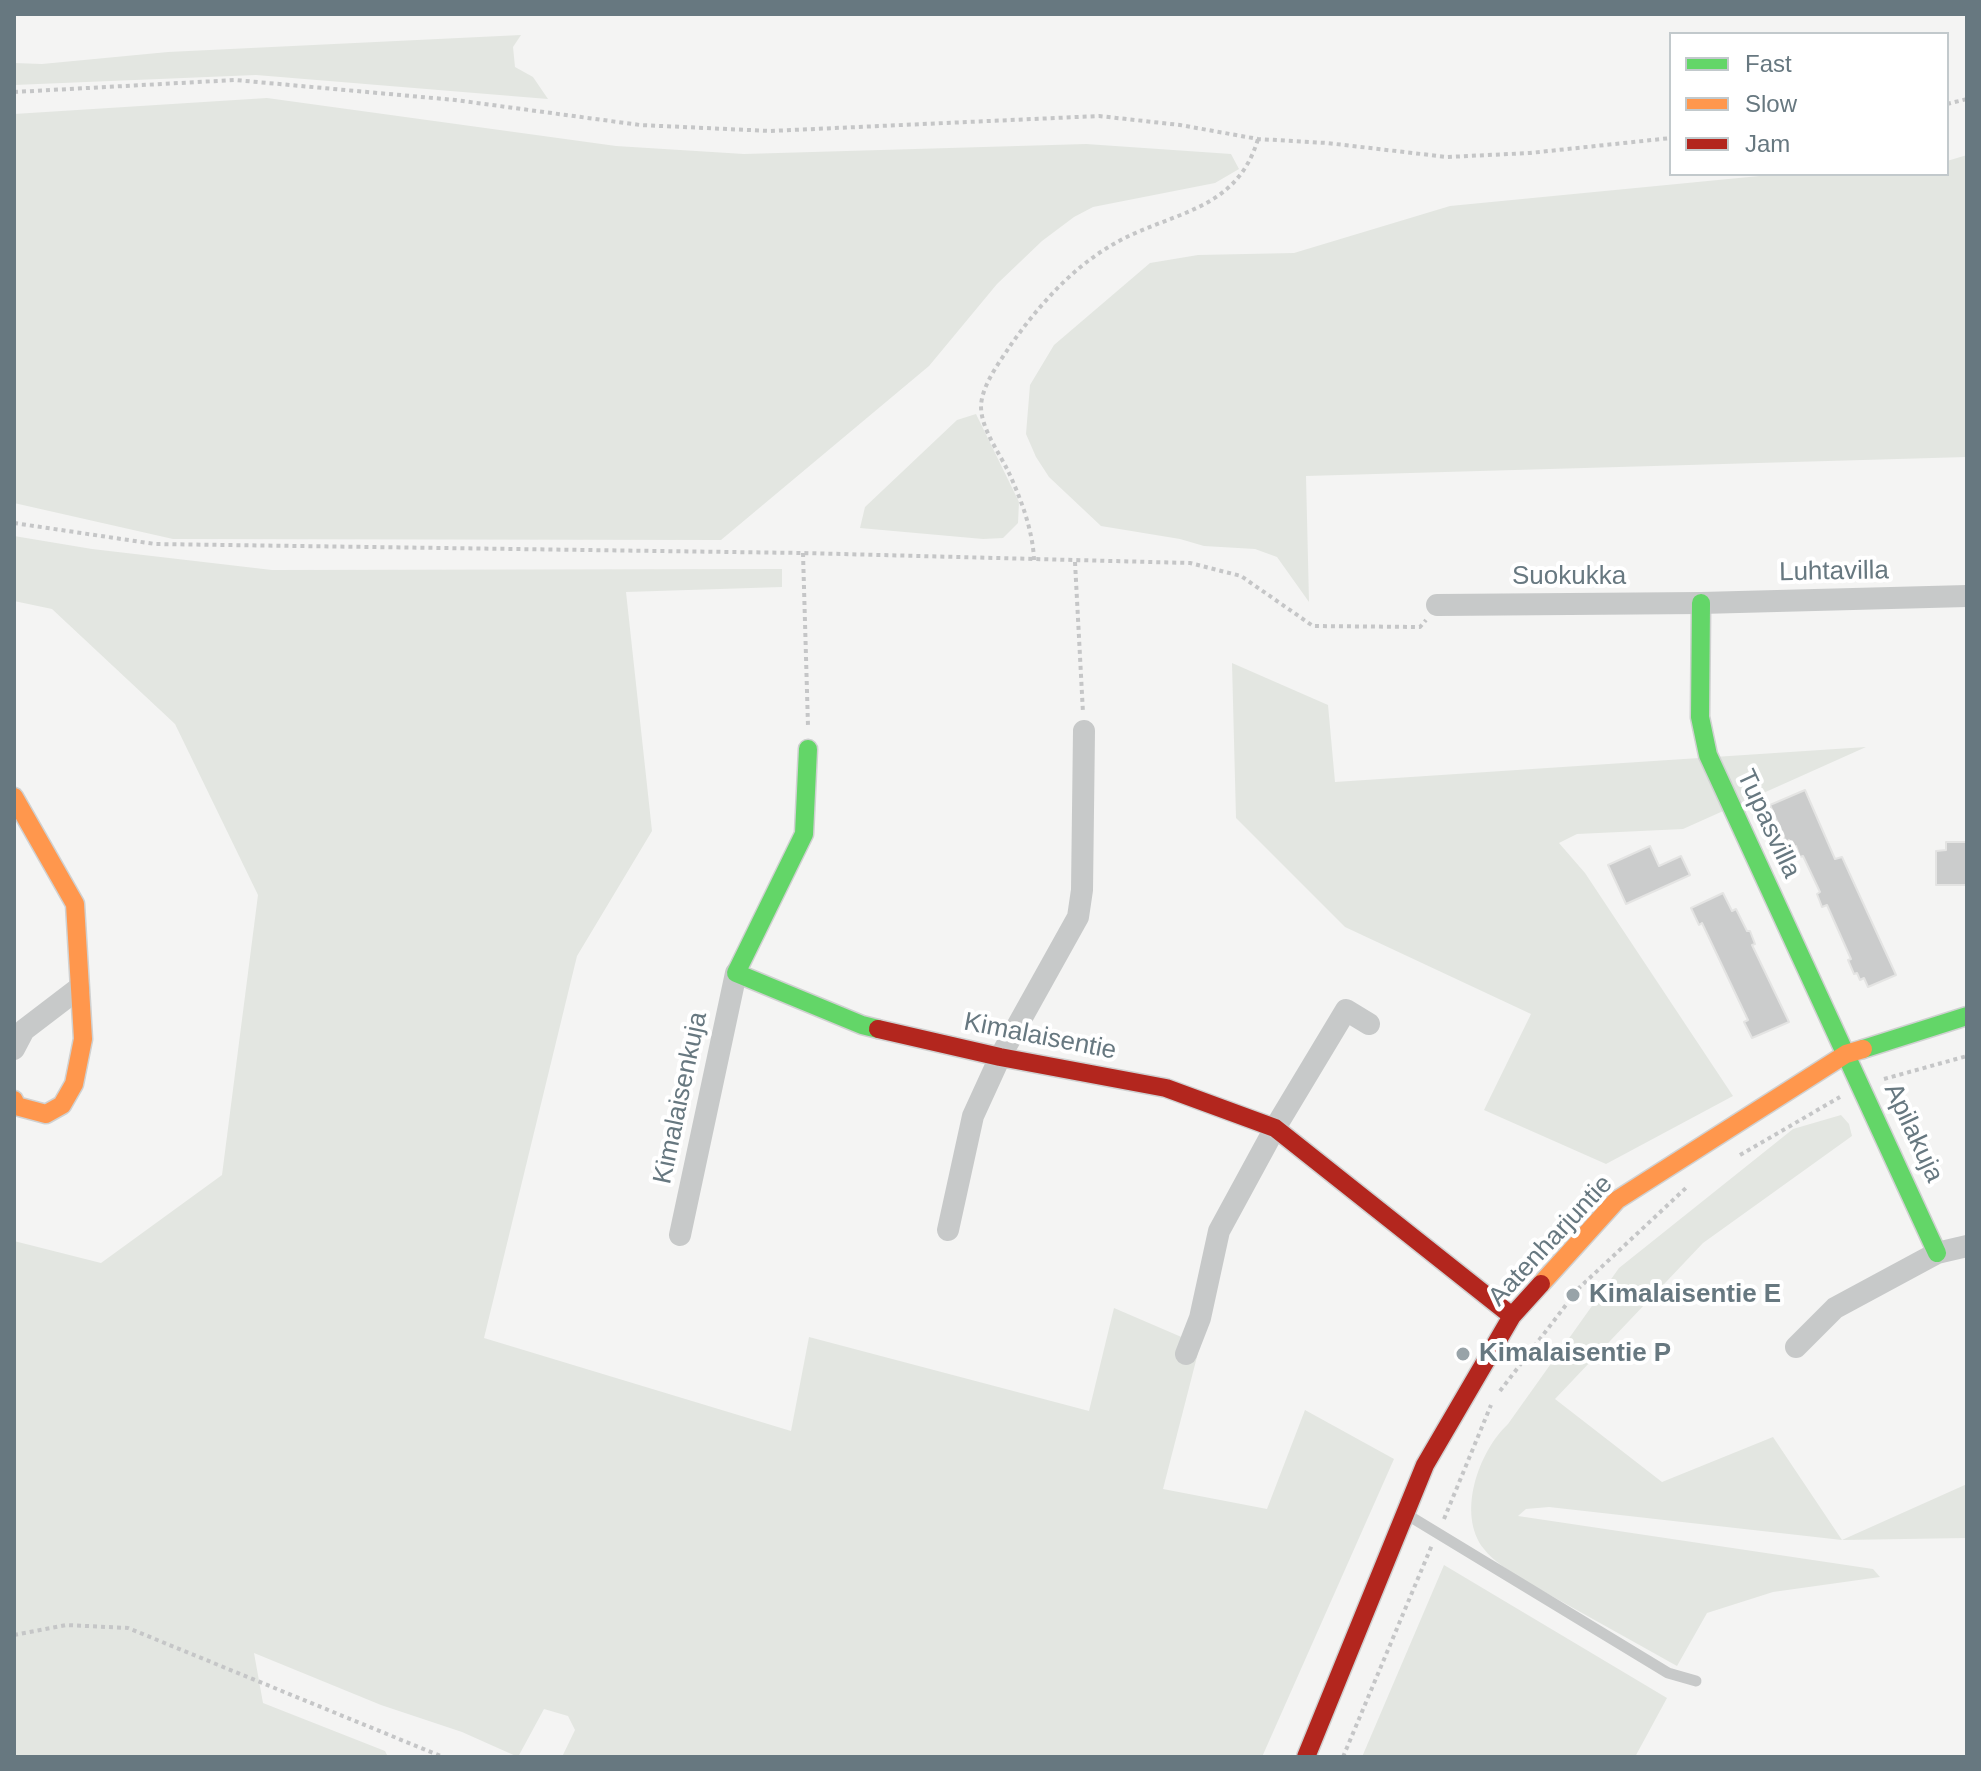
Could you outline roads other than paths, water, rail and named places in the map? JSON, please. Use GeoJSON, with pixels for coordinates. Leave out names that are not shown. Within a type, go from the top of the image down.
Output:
{"type":"FeatureCollection","features":[{"type":"Feature","properties":{"kind":"street","name":"Luhtavilla"},"geometry":{"type":"LineString","coordinates":[[1701,603],[1967,596]]}},
{"type":"Feature","properties":{"kind":"street","name":"Suokukka"},"geometry":{"type":"LineString","coordinates":[[1437,605],[1701,603]]}},
{"type":"Feature","properties":{"kind":"street","name":"Tupasvilla"},"geometry":{"type":"LineString","coordinates":[[1701,603],[1700,717],[1708,755],[1846,1054]]}},
{"type":"Feature","properties":{"kind":"street"},"geometry":{"type":"LineString","coordinates":[[948,1230],[973,1116],[1000,1057],[1078,917],[1082,890],[1084,731]]}},
{"type":"Feature","properties":{"kind":"street"},"geometry":{"type":"LineString","coordinates":[[736,973],[804,834],[808,749]]}},
{"type":"Feature","properties":{"kind":"street"},"geometry":{"type":"LineString","coordinates":[[14,797],[75,904],[83,1039],[74,1084],[62,1105],[46,1114],[16,1106],[14,1100]]}},
{"type":"Feature","properties":{"kind":"street","name":"Kimalaisentie"},"geometry":{"type":"LineString","coordinates":[[736,973],[862,1025],[1000,1057],[1166,1088],[1275,1128],[1512,1316]]}},
{"type":"Feature","properties":{"kind":"street","name":"Kimalaisenkuja"},"geometry":{"type":"LineString","coordinates":[[680,1235],[736,973]]}},
{"type":"Feature","properties":{"kind":"street"},"geometry":{"type":"LineString","coordinates":[[14,1049],[24,1030],[79,988]]}},
{"type":"Feature","properties":{"kind":"street"},"geometry":{"type":"LineString","coordinates":[[1186,1354],[1200,1318],[1219,1231],[1275,1128],[1346,1010],[1369,1024]]}},
{"type":"Feature","properties":{"kind":"street","name":"Aatenharjuntie"},"geometry":{"type":"LineString","coordinates":[[1306,1757],[1425,1465],[1512,1316],[1617,1200],[1846,1054],[1967,1016]]}},
{"type":"Feature","properties":{"kind":"street","name":"Apilakuja"},"geometry":{"type":"LineString","coordinates":[[1846,1054],[1937,1253]]}},
{"type":"Feature","properties":{"kind":"street"},"geometry":{"type":"LineString","coordinates":[[1796,1347],[1835,1308],[1937,1253],[1967,1246]]}},
{"type":"Feature","properties":{"kind":"lane"},"geometry":{"type":"LineString","coordinates":[[1406,1513],[1668,1673],[1696,1681]]}},
{"type":"Feature","properties":{"kind":"place","name":"Kimalaisentie E"},"geometry":{"type":"Point","coordinates":[1573,1295]}},
{"type":"Feature","properties":{"kind":"place","name":"Kimalaisentie P"},"geometry":{"type":"Point","coordinates":[1463,1354]}}]}
